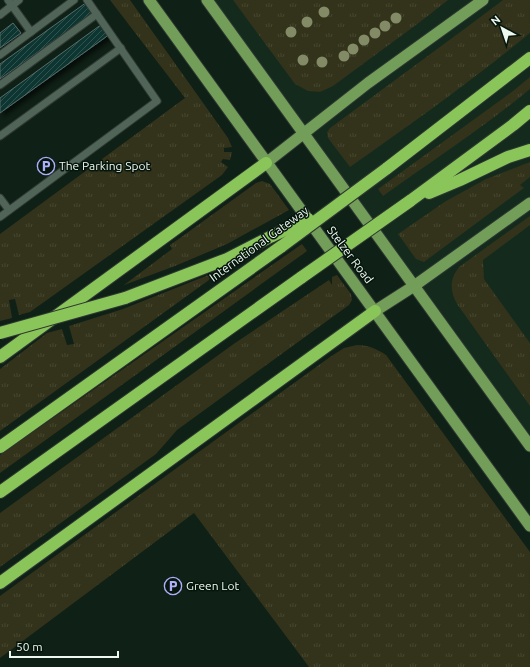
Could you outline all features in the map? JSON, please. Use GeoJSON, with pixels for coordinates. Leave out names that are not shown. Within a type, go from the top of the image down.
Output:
{"type":"FeatureCollection","features":[{"type":"Feature","properties":{"kind":"highway","name":"International Gateway"},"geometry":{"type":"LineString","coordinates":[[0,447],[282,246],[530,58]]}},
{"type":"Feature","properties":{"kind":"highway"},"geometry":{"type":"LineString","coordinates":[[0,492],[410,201],[530,111]]}},
{"type":"Feature","properties":{"kind":"highway"},"geometry":{"type":"LineString","coordinates":[[410,201],[460,180],[508,157],[530,150]]}},
{"type":"Feature","properties":{"kind":"highway"},"geometry":{"type":"LineString","coordinates":[[0,357],[266,163]]}},
{"type":"Feature","properties":{"kind":"highway"},"geometry":{"type":"LineString","coordinates":[[0,333],[125,298],[227,259],[272,236],[331,209]]}},
{"type":"Feature","properties":{"kind":"highway"},"geometry":{"type":"LineString","coordinates":[[0,582],[375,311]]}},
{"type":"Feature","properties":{"kind":"main road","name":"Stelzer Road"},"geometry":{"type":"LineString","coordinates":[[149,0],[530,526]]}},
{"type":"Feature","properties":{"kind":"main road"},"geometry":{"type":"LineString","coordinates":[[207,0],[530,446]]}},
{"type":"Feature","properties":{"kind":"main road"},"geometry":{"type":"LineString","coordinates":[[266,163],[374,79],[482,0]]}},
{"type":"Feature","properties":{"kind":"main road"},"geometry":{"type":"LineString","coordinates":[[375,311],[414,286],[530,203]]}},
{"type":"Feature","properties":{"kind":"lane"},"geometry":{"type":"LineString","coordinates":[[0,15],[10,3],[19,0]]}},
{"type":"Feature","properties":{"kind":"lane"},"geometry":{"type":"LineString","coordinates":[[0,56],[74,0]]}},
{"type":"Feature","properties":{"kind":"lane"},"geometry":{"type":"LineString","coordinates":[[0,217],[158,100],[87,0]]}},
{"type":"Feature","properties":{"kind":"lane"},"geometry":{"type":"LineString","coordinates":[[10,3],[31,32]]}},
{"type":"Feature","properties":{"kind":"lane"},"geometry":{"type":"LineString","coordinates":[[0,85],[97,14]]}},
{"type":"Feature","properties":{"kind":"lane"},"geometry":{"type":"LineString","coordinates":[[0,136],[121,48]]}},
{"type":"Feature","properties":{"kind":"lane"},"geometry":{"type":"LineString","coordinates":[[0,198],[9,210]]}},
{"type":"Feature","properties":{"kind":"shaded area"},"geometry":{"type":"Polygon","coordinates":[[[207,0],[530,0],[530,446],[207,0]]]}},
{"type":"Feature","properties":{"kind":"green space"},"geometry":{"type":"Polygon","coordinates":[[[110,0],[130,0],[228,138],[232,147],[224,148],[224,152],[232,152],[230,160],[223,159],[221,162],[228,167],[222,175],[30,312],[19,315],[15,299],[9,300],[12,318],[0,321],[0,234],[185,98],[110,0]]]}},
{"type":"Feature","properties":{"kind":"green space"},"geometry":{"type":"Polygon","coordinates":[[[233,0],[448,0],[333,86],[320,92],[308,91],[295,84],[233,0]]]}},
{"type":"Feature","properties":{"kind":"green space"},"geometry":{"type":"Polygon","coordinates":[[[503,0],[530,0],[530,33],[464,85],[350,167],[328,138],[327,132],[330,128],[503,0]]]}},
{"type":"Feature","properties":{"kind":"green space"},"geometry":{"type":"Polygon","coordinates":[[[530,77],[530,89],[476,131],[383,196],[378,189],[530,77]]]}},
{"type":"Feature","properties":{"kind":"green space"},"geometry":{"type":"Polygon","coordinates":[[[530,162],[530,177],[520,185],[524,188],[424,262],[416,259],[398,234],[446,201],[486,179],[530,162]]]}},
{"type":"Feature","properties":{"kind":"green space"},"geometry":{"type":"Polygon","coordinates":[[[262,181],[270,184],[289,210],[227,244],[175,266],[124,285],[172,249],[170,245],[256,183],[262,181]]]}},
{"type":"Feature","properties":{"kind":"green space"},"geometry":{"type":"Polygon","coordinates":[[[530,216],[530,225],[483,260],[484,279],[530,343],[530,406],[457,304],[453,295],[452,281],[453,276],[459,267],[530,216]]]}},
{"type":"Feature","properties":{"kind":"green space"},"geometry":{"type":"Polygon","coordinates":[[[302,244],[307,251],[0,473],[0,455],[302,244]]]}},
{"type":"Feature","properties":{"kind":"green space"},"geometry":{"type":"Polygon","coordinates":[[[211,274],[209,280],[0,431],[0,369],[47,333],[62,329],[67,345],[74,344],[69,326],[123,309],[211,274]]]}},
{"type":"Feature","properties":{"kind":"green space"},"geometry":{"type":"Polygon","coordinates":[[[337,275],[351,294],[352,300],[349,305],[177,430],[156,454],[0,567],[0,513],[235,343],[329,280],[332,285],[332,277],[337,275]]]}},
{"type":"Feature","properties":{"kind":"green space"},"geometry":{"type":"Polygon","coordinates":[[[357,345],[372,348],[386,355],[530,552],[530,667],[309,667],[194,513],[0,658],[0,596],[330,357],[344,348],[357,345]]]}},
{"type":"Feature","properties":{"kind":"building"},"geometry":{"type":"Polygon","coordinates":[[[87,2],[94,12],[0,79],[0,64],[87,2]]]}},
{"type":"Feature","properties":{"kind":"building"},"geometry":{"type":"Polygon","coordinates":[[[13,23],[21,33],[0,48],[0,33],[13,23]]]}},
{"type":"Feature","properties":{"kind":"building"},"geometry":{"type":"Polygon","coordinates":[[[102,24],[110,34],[0,113],[0,98],[102,24]]]}},
{"type":"Feature","properties":{"kind":"place","name":"The Parking Spot"},"geometry":{"type":"Point","coordinates":[46,166]}},
{"type":"Feature","properties":{"kind":"place","name":"Green Lot"},"geometry":{"type":"Point","coordinates":[173,586]}}]}
